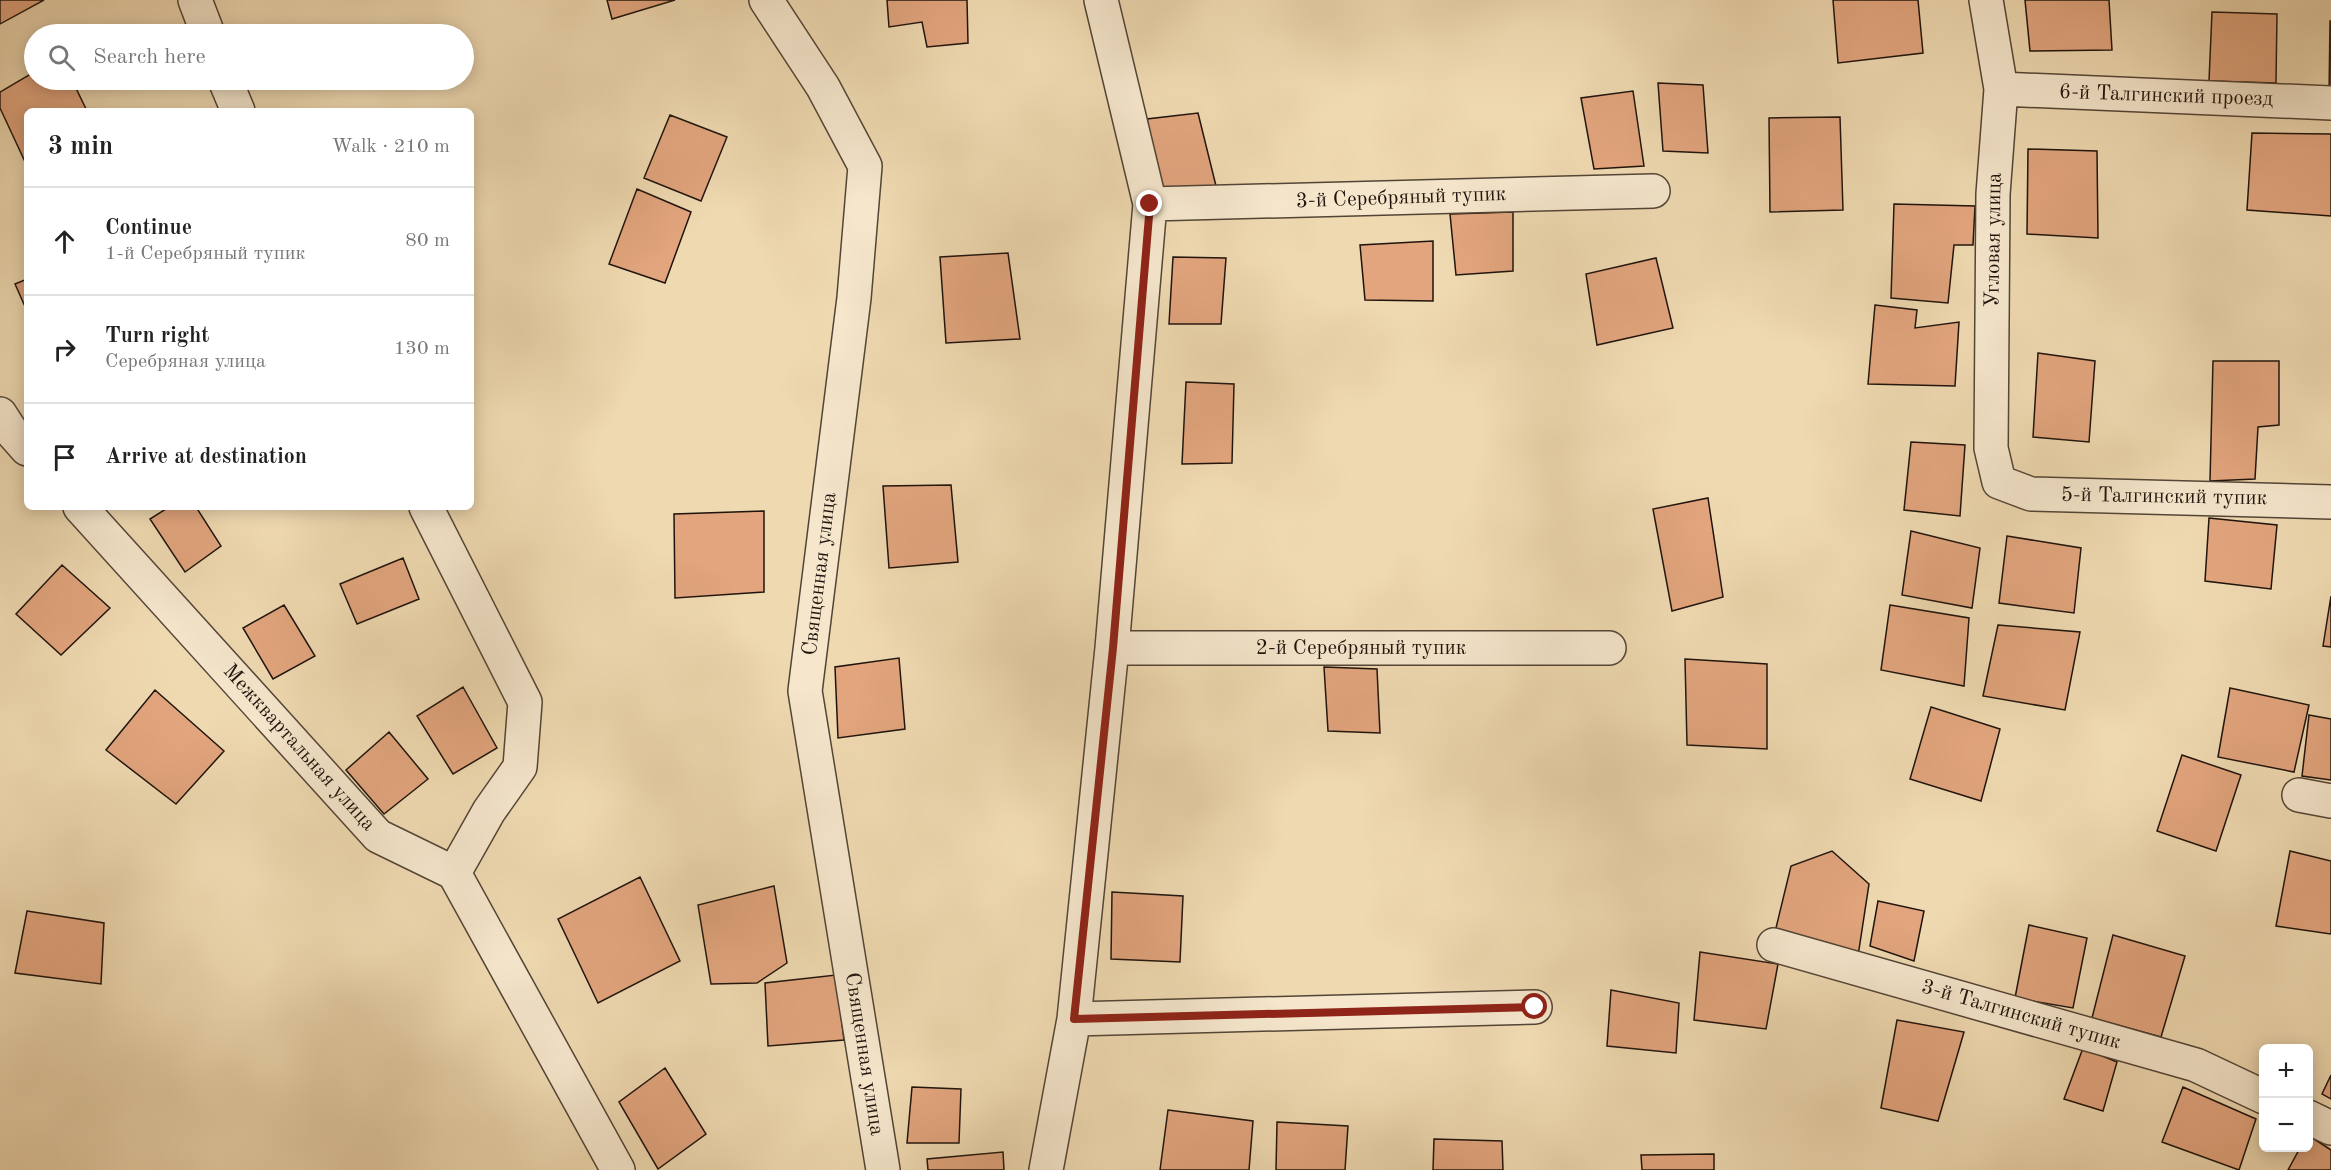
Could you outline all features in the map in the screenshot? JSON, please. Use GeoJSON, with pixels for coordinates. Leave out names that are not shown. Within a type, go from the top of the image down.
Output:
{"type":"FeatureCollection","features":[{"type":"Feature","properties":{"kind":"street"},"geometry":{"type":"LineString","coordinates":[[195,0],[204,24]]}},
{"type":"Feature","properties":{"kind":"street","name":"Священная улица"},"geometry":{"type":"LineString","coordinates":[[766,0],[824,87],[865,166],[854,298],[805,691],[883,1170]]}},
{"type":"Feature","properties":{"kind":"street"},"geometry":{"type":"LineString","coordinates":[[1046,1170],[1074,1019],[1113,648],[1150,204],[1101,0]]}},
{"type":"Feature","properties":{"kind":"street","name":"Угловая улица"},"geometry":{"type":"LineString","coordinates":[[1986,0],[2001,90],[1993,194],[1991,448],[1999,482]]}},
{"type":"Feature","properties":{"kind":"street"},"geometry":{"type":"LineString","coordinates":[[229,90],[237,108]]}},
{"type":"Feature","properties":{"kind":"street","name":"6-й Талгинский проезд"},"geometry":{"type":"LineString","coordinates":[[2001,90],[2331,103]]}},
{"type":"Feature","properties":{"kind":"street","name":"3-й Серебряный тупик"},"geometry":{"type":"LineString","coordinates":[[1150,204],[1653,191]]}},
{"type":"Feature","properties":{"kind":"street"},"geometry":{"type":"LineString","coordinates":[[0,414],[24,446]]}},
{"type":"Feature","properties":{"kind":"street","name":"5-й Талгинский тупик"},"geometry":{"type":"LineString","coordinates":[[1999,482],[2031,494],[2331,502]]}},
{"type":"Feature","properties":{"kind":"street","name":"Межквартальная улица"},"geometry":{"type":"LineString","coordinates":[[83,510],[378,836],[454,873]]}},
{"type":"Feature","properties":{"kind":"street"},"geometry":{"type":"LineString","coordinates":[[428,510],[525,702],[520,767],[489,811],[454,873],[618,1170]]}},
{"type":"Feature","properties":{"kind":"street","name":"2-й Серебряный тупик"},"geometry":{"type":"LineString","coordinates":[[1113,648],[1609,648]]}},
{"type":"Feature","properties":{"kind":"street"},"geometry":{"type":"LineString","coordinates":[[2299,795],[2331,801]]}},
{"type":"Feature","properties":{"kind":"street","name":"3-й Талгинский тупик"},"geometry":{"type":"LineString","coordinates":[[1774,945],[2196,1065],[2259,1094]]}},
{"type":"Feature","properties":{"kind":"street"},"geometry":{"type":"LineString","coordinates":[[1074,1019],[1535,1007]]}},
{"type":"Feature","properties":{"kind":"street"},"geometry":{"type":"LineString","coordinates":[[2313,1119],[2331,1128]]}},
{"type":"Feature","properties":{"kind":"building"},"geometry":{"type":"Polygon","coordinates":[[[0,0],[44,0],[0,24],[0,0]]]}},
{"type":"Feature","properties":{"kind":"building"},"geometry":{"type":"Polygon","coordinates":[[[607,0],[675,0],[612,19],[607,0]]]}},
{"type":"Feature","properties":{"kind":"building"},"geometry":{"type":"Polygon","coordinates":[[[887,0],[967,0],[968,43],[927,47],[922,22],[889,27],[887,0]]]}},
{"type":"Feature","properties":{"kind":"building"},"geometry":{"type":"Polygon","coordinates":[[[1833,0],[1918,0],[1923,53],[1838,63],[1833,0]]]}},
{"type":"Feature","properties":{"kind":"building"},"geometry":{"type":"Polygon","coordinates":[[[2025,0],[2109,0],[2112,50],[2030,51],[2025,0]]]}},
{"type":"Feature","properties":{"kind":"building"},"geometry":{"type":"Polygon","coordinates":[[[2212,12],[2277,14],[2276,83],[2209,81],[2212,12]]]}},
{"type":"Feature","properties":{"kind":"building"},"geometry":{"type":"Polygon","coordinates":[[[2330,21],[2331,96],[2329,96],[2330,21]]]}},
{"type":"Feature","properties":{"kind":"building"},"geometry":{"type":"Polygon","coordinates":[[[24,78],[24,90],[77,90],[86,108],[24,108],[24,160],[0,108],[0,92],[24,78]]]}},
{"type":"Feature","properties":{"kind":"building"},"geometry":{"type":"Polygon","coordinates":[[[1658,83],[1703,85],[1708,153],[1663,151],[1658,83]]]}},
{"type":"Feature","properties":{"kind":"building"},"geometry":{"type":"Polygon","coordinates":[[[1633,91],[1644,166],[1594,169],[1581,98],[1633,91]]]}},
{"type":"Feature","properties":{"kind":"building"},"geometry":{"type":"Polygon","coordinates":[[[1198,113],[1216,186],[1162,196],[1147,119],[1198,113]]]}},
{"type":"Feature","properties":{"kind":"building"},"geometry":{"type":"Polygon","coordinates":[[[670,115],[727,137],[701,201],[644,178],[670,115]]]}},
{"type":"Feature","properties":{"kind":"building"},"geometry":{"type":"Polygon","coordinates":[[[1840,117],[1843,210],[1770,212],[1769,118],[1840,117]]]}},
{"type":"Feature","properties":{"kind":"building"},"geometry":{"type":"Polygon","coordinates":[[[2252,133],[2331,134],[2331,216],[2247,210],[2252,133]]]}},
{"type":"Feature","properties":{"kind":"building"},"geometry":{"type":"Polygon","coordinates":[[[2028,149],[2097,151],[2098,238],[2027,234],[2028,149]]]}},
{"type":"Feature","properties":{"kind":"building"},"geometry":{"type":"Polygon","coordinates":[[[637,189],[691,212],[665,283],[609,264],[637,189]]]}},
{"type":"Feature","properties":{"kind":"building"},"geometry":{"type":"Polygon","coordinates":[[[1894,204],[1975,206],[1973,245],[1954,245],[1948,303],[1891,298],[1894,204]]]}},
{"type":"Feature","properties":{"kind":"building"},"geometry":{"type":"Polygon","coordinates":[[[1513,212],[1513,271],[1456,275],[1450,214],[1513,212]]]}},
{"type":"Feature","properties":{"kind":"building"},"geometry":{"type":"Polygon","coordinates":[[[1433,241],[1433,301],[1365,300],[1360,245],[1433,241]]]}},
{"type":"Feature","properties":{"kind":"building"},"geometry":{"type":"Polygon","coordinates":[[[1008,253],[1020,339],[946,343],[940,257],[1008,253]]]}},
{"type":"Feature","properties":{"kind":"building"},"geometry":{"type":"Polygon","coordinates":[[[1173,257],[1226,258],[1221,324],[1169,324],[1173,257]]]}},
{"type":"Feature","properties":{"kind":"building"},"geometry":{"type":"Polygon","coordinates":[[[1656,258],[1673,328],[1597,345],[1586,274],[1656,258]]]}},
{"type":"Feature","properties":{"kind":"building"},"geometry":{"type":"Polygon","coordinates":[[[24,280],[24,304],[15,284],[24,280]]]}},
{"type":"Feature","properties":{"kind":"building"},"geometry":{"type":"Polygon","coordinates":[[[1875,305],[1917,310],[1915,328],[1959,322],[1955,386],[1868,384],[1875,305]]]}},
{"type":"Feature","properties":{"kind":"building"},"geometry":{"type":"Polygon","coordinates":[[[2038,353],[2095,361],[2089,442],[2033,437],[2038,353]]]}},
{"type":"Feature","properties":{"kind":"building"},"geometry":{"type":"Polygon","coordinates":[[[2213,361],[2279,361],[2279,425],[2258,427],[2255,479],[2210,481],[2213,361]]]}},
{"type":"Feature","properties":{"kind":"building"},"geometry":{"type":"Polygon","coordinates":[[[1186,382],[1234,384],[1232,463],[1182,464],[1186,382]]]}},
{"type":"Feature","properties":{"kind":"building"},"geometry":{"type":"Polygon","coordinates":[[[1911,442],[1965,445],[1960,516],[1904,510],[1911,442]]]}},
{"type":"Feature","properties":{"kind":"building"},"geometry":{"type":"Polygon","coordinates":[[[951,485],[958,562],[889,568],[883,486],[951,485]]]}},
{"type":"Feature","properties":{"kind":"building"},"geometry":{"type":"Polygon","coordinates":[[[1708,498],[1723,597],[1672,611],[1653,509],[1708,498]]]}},
{"type":"Feature","properties":{"kind":"building"},"geometry":{"type":"Polygon","coordinates":[[[164,510],[198,510],[221,546],[185,572],[150,519],[164,510]]]}},
{"type":"Feature","properties":{"kind":"building"},"geometry":{"type":"Polygon","coordinates":[[[764,511],[764,592],[675,598],[674,514],[764,511]]]}},
{"type":"Feature","properties":{"kind":"building"},"geometry":{"type":"Polygon","coordinates":[[[2209,518],[2277,525],[2271,589],[2205,581],[2209,518]]]}},
{"type":"Feature","properties":{"kind":"building"},"geometry":{"type":"Polygon","coordinates":[[[1911,531],[1980,548],[1972,608],[1902,595],[1911,531]]]}},
{"type":"Feature","properties":{"kind":"building"},"geometry":{"type":"Polygon","coordinates":[[[2007,536],[2081,548],[2074,613],[1999,603],[2007,536]]]}},
{"type":"Feature","properties":{"kind":"building"},"geometry":{"type":"Polygon","coordinates":[[[403,558],[419,599],[357,624],[340,584],[403,558]]]}},
{"type":"Feature","properties":{"kind":"building"},"geometry":{"type":"Polygon","coordinates":[[[62,565],[110,608],[61,655],[16,614],[62,565]]]}},
{"type":"Feature","properties":{"kind":"building"},"geometry":{"type":"Polygon","coordinates":[[[2331,596],[2331,647],[2323,646],[2331,596]]]}},
{"type":"Feature","properties":{"kind":"building"},"geometry":{"type":"Polygon","coordinates":[[[284,605],[315,656],[273,679],[243,628],[284,605]]]}},
{"type":"Feature","properties":{"kind":"building"},"geometry":{"type":"Polygon","coordinates":[[[1890,605],[1969,618],[1964,686],[1881,670],[1890,605]]]}},
{"type":"Feature","properties":{"kind":"building"},"geometry":{"type":"Polygon","coordinates":[[[1998,625],[2080,632],[2065,710],[1983,696],[1998,625]]]}},
{"type":"Feature","properties":{"kind":"building"},"geometry":{"type":"Polygon","coordinates":[[[899,658],[905,729],[838,738],[835,667],[899,658]]]}},
{"type":"Feature","properties":{"kind":"building"},"geometry":{"type":"Polygon","coordinates":[[[1685,659],[1767,664],[1767,749],[1687,745],[1685,659]]]}},
{"type":"Feature","properties":{"kind":"building"},"geometry":{"type":"Polygon","coordinates":[[[1324,667],[1377,669],[1380,733],[1328,731],[1324,667]]]}},
{"type":"Feature","properties":{"kind":"building"},"geometry":{"type":"Polygon","coordinates":[[[463,687],[497,748],[453,774],[417,716],[463,687]]]}},
{"type":"Feature","properties":{"kind":"building"},"geometry":{"type":"Polygon","coordinates":[[[2230,688],[2309,705],[2294,772],[2218,757],[2230,688]]]}},
{"type":"Feature","properties":{"kind":"building"},"geometry":{"type":"Polygon","coordinates":[[[155,690],[224,751],[176,804],[106,750],[155,690]]]}},
{"type":"Feature","properties":{"kind":"building"},"geometry":{"type":"Polygon","coordinates":[[[1931,707],[2000,729],[1981,801],[1910,779],[1931,707]]]}},
{"type":"Feature","properties":{"kind":"building"},"geometry":{"type":"Polygon","coordinates":[[[2309,715],[2331,719],[2331,780],[2302,776],[2309,715]]]}},
{"type":"Feature","properties":{"kind":"building"},"geometry":{"type":"Polygon","coordinates":[[[389,732],[428,779],[384,814],[346,770],[389,732]]]}},
{"type":"Feature","properties":{"kind":"building"},"geometry":{"type":"Polygon","coordinates":[[[2182,755],[2241,775],[2216,851],[2157,831],[2182,755]]]}},
{"type":"Feature","properties":{"kind":"building"},"geometry":{"type":"Polygon","coordinates":[[[1832,851],[1869,884],[1858,956],[1775,932],[1791,866],[1832,851]]]}},
{"type":"Feature","properties":{"kind":"building"},"geometry":{"type":"Polygon","coordinates":[[[2290,851],[2331,861],[2331,934],[2276,926],[2290,851]]]}},
{"type":"Feature","properties":{"kind":"building"},"geometry":{"type":"Polygon","coordinates":[[[640,877],[680,961],[598,1003],[558,919],[640,877]]]}},
{"type":"Feature","properties":{"kind":"building"},"geometry":{"type":"Polygon","coordinates":[[[774,886],[787,963],[757,983],[711,984],[698,905],[774,886]]]}},
{"type":"Feature","properties":{"kind":"building"},"geometry":{"type":"Polygon","coordinates":[[[1112,892],[1183,896],[1180,962],[1111,959],[1112,892]]]}},
{"type":"Feature","properties":{"kind":"building"},"geometry":{"type":"Polygon","coordinates":[[[1878,901],[1924,911],[1914,961],[1870,946],[1878,901]]]}},
{"type":"Feature","properties":{"kind":"building"},"geometry":{"type":"Polygon","coordinates":[[[27,911],[104,923],[101,984],[15,973],[27,911]]]}},
{"type":"Feature","properties":{"kind":"building"},"geometry":{"type":"Polygon","coordinates":[[[2029,925],[2087,938],[2073,1008],[2015,998],[2029,925]]]}},
{"type":"Feature","properties":{"kind":"building"},"geometry":{"type":"Polygon","coordinates":[[[2113,935],[2185,956],[2161,1037],[2092,1018],[2113,935]]]}},
{"type":"Feature","properties":{"kind":"building"},"geometry":{"type":"Polygon","coordinates":[[[1700,952],[1778,964],[1766,1029],[1694,1020],[1700,952]]]}},
{"type":"Feature","properties":{"kind":"building"},"geometry":{"type":"Polygon","coordinates":[[[836,975],[844,1040],[768,1046],[765,983],[836,975]]]}},
{"type":"Feature","properties":{"kind":"building"},"geometry":{"type":"Polygon","coordinates":[[[1611,990],[1679,1003],[1676,1053],[1607,1046],[1611,990]]]}},
{"type":"Feature","properties":{"kind":"building"},"geometry":{"type":"Polygon","coordinates":[[[1897,1020],[1964,1032],[1938,1121],[1881,1108],[1897,1020]]]}},
{"type":"Feature","properties":{"kind":"building"},"geometry":{"type":"Polygon","coordinates":[[[2083,1048],[2117,1062],[2103,1111],[2064,1099],[2083,1048]]]}},
{"type":"Feature","properties":{"kind":"building"},"geometry":{"type":"Polygon","coordinates":[[[665,1068],[706,1134],[658,1169],[619,1102],[665,1068]]]}},
{"type":"Feature","properties":{"kind":"building"},"geometry":{"type":"Polygon","coordinates":[[[2331,1075],[2331,1099],[2322,1094],[2331,1075]]]}},
{"type":"Feature","properties":{"kind":"building"},"geometry":{"type":"Polygon","coordinates":[[[912,1087],[961,1089],[959,1143],[907,1143],[912,1087]]]}},
{"type":"Feature","properties":{"kind":"building"},"geometry":{"type":"Polygon","coordinates":[[[2183,1087],[2256,1119],[2239,1170],[2162,1142],[2183,1087]]]}},
{"type":"Feature","properties":{"kind":"building"},"geometry":{"type":"Polygon","coordinates":[[[1168,1110],[1253,1121],[1249,1170],[1160,1170],[1168,1110]]]}},
{"type":"Feature","properties":{"kind":"building"},"geometry":{"type":"Polygon","coordinates":[[[1277,1122],[1348,1126],[1345,1170],[1276,1170],[1277,1122]]]}},
{"type":"Feature","properties":{"kind":"building"},"geometry":{"type":"Polygon","coordinates":[[[2313,1138],[2331,1150],[2331,1170],[2288,1170],[2298,1152],[2313,1152],[2313,1138]]]}},
{"type":"Feature","properties":{"kind":"building"},"geometry":{"type":"Polygon","coordinates":[[[1434,1139],[1502,1141],[1503,1170],[1433,1170],[1434,1139]]]}},
{"type":"Feature","properties":{"kind":"building"},"geometry":{"type":"Polygon","coordinates":[[[1003,1152],[1004,1170],[928,1170],[927,1159],[1003,1152]]]}},
{"type":"Feature","properties":{"kind":"building"},"geometry":{"type":"Polygon","coordinates":[[[1714,1154],[1714,1170],[1642,1170],[1641,1155],[1714,1154]]]}},
{"type":"Feature","properties":{"kind":"route"},"geometry":{"type":"LineString","coordinates":[[1150,204],[1113,648],[1074,1019],[1535,1007]]}}]}
